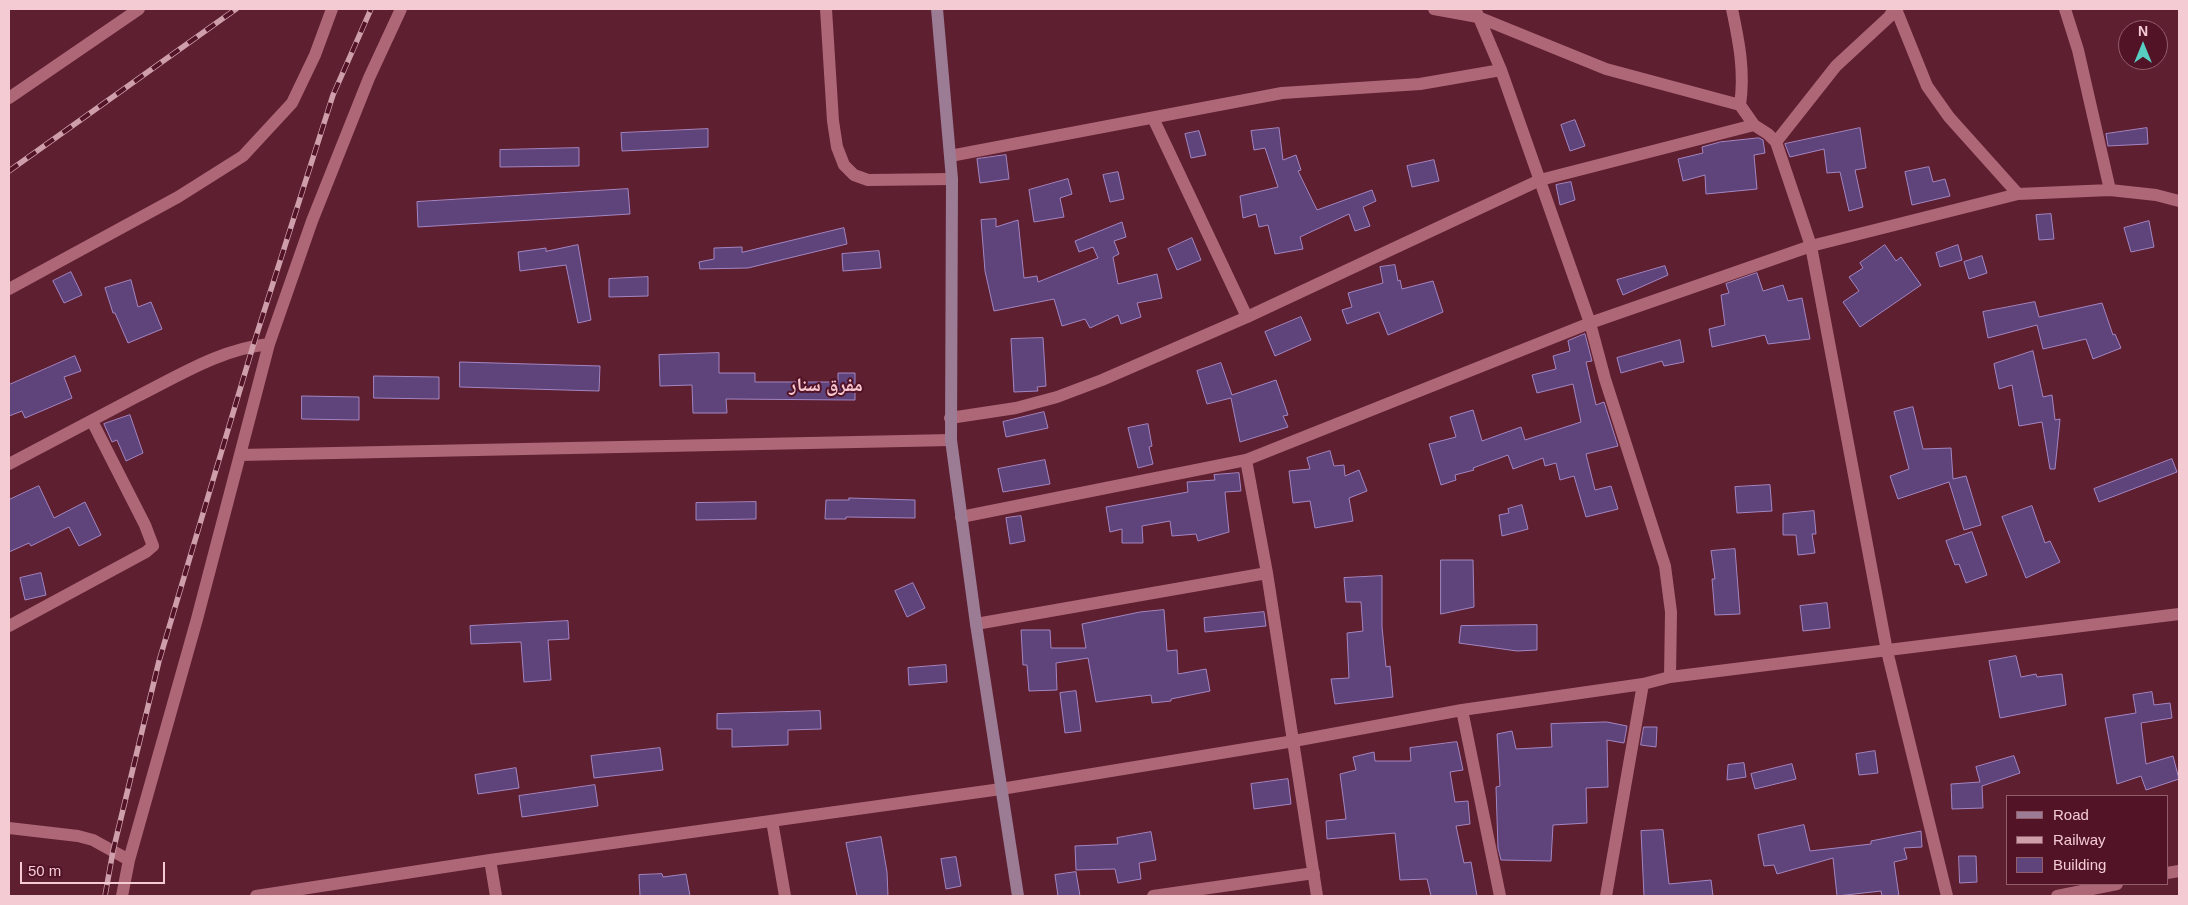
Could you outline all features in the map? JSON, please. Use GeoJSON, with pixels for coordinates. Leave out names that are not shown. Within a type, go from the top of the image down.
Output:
{"type":"FeatureCollection","features":[{"type":"Feature","properties":{"kind":"street"},"geometry":{"type":"LineString","coordinates":[[9,98],[139,9]]}},
{"type":"Feature","properties":{"kind":"street"},"geometry":{"type":"LineString","coordinates":[[9,289],[178,196],[243,156],[292,103],[315,55],[332,9]]}},
{"type":"Feature","properties":{"kind":"street"},"geometry":{"type":"LineString","coordinates":[[122,896],[129,860],[197,619],[269,344],[312,221],[369,78],[401,9]]}},
{"type":"Feature","properties":{"kind":"street"},"geometry":{"type":"LineString","coordinates":[[826,9],[833,121],[837,147],[844,165],[854,175],[868,180],[952,179]]}},
{"type":"Feature","properties":{"kind":"street"},"geometry":{"type":"LineString","coordinates":[[937,9],[952,179],[951,440],[976,624],[1018,896]]}},
{"type":"Feature","properties":{"kind":"street"},"geometry":{"type":"LineString","coordinates":[[1434,9],[1477,13],[1606,69],[1740,106],[1754,125],[1776,142],[1811,246],[1886,651],[1947,896]]}},
{"type":"Feature","properties":{"kind":"street"},"geometry":{"type":"LineString","coordinates":[[1732,9],[1742,63],[1743,81],[1740,106]]}},
{"type":"Feature","properties":{"kind":"street"},"geometry":{"type":"LineString","coordinates":[[1776,142],[1836,66],[1889,17],[1895,9]]}},
{"type":"Feature","properties":{"kind":"street"},"geometry":{"type":"LineString","coordinates":[[1895,9],[1927,86],[1949,117],[2018,194]]}},
{"type":"Feature","properties":{"kind":"street"},"geometry":{"type":"LineString","coordinates":[[2065,9],[2078,50],[2110,190]]}},
{"type":"Feature","properties":{"kind":"street"},"geometry":{"type":"LineString","coordinates":[[1477,13],[1501,70],[1590,323],[1608,388],[1664,566],[1670,612],[1670,678]]}},
{"type":"Feature","properties":{"kind":"street"},"geometry":{"type":"LineString","coordinates":[[950,156],[1282,93],[1420,84],[1501,70]]}},
{"type":"Feature","properties":{"kind":"street"},"geometry":{"type":"LineString","coordinates":[[1153,118],[1247,317]]}},
{"type":"Feature","properties":{"kind":"street"},"geometry":{"type":"LineString","coordinates":[[950,418],[1016,408],[1057,397],[1247,317],[1540,180],[1754,125]]}},
{"type":"Feature","properties":{"kind":"street"},"geometry":{"type":"LineString","coordinates":[[961,517],[1246,460],[1590,323],[1811,246],[2018,194],[2110,190],[2156,195],[2179,201]]}},
{"type":"Feature","properties":{"kind":"street"},"geometry":{"type":"LineString","coordinates":[[9,464],[213,358],[253,346],[269,344]]}},
{"type":"Feature","properties":{"kind":"street"},"geometry":{"type":"LineString","coordinates":[[9,626],[153,546],[145,525],[92,421]]}},
{"type":"Feature","properties":{"kind":"street"},"geometry":{"type":"LineString","coordinates":[[240,455],[951,440]]}},
{"type":"Feature","properties":{"kind":"street"},"geometry":{"type":"LineString","coordinates":[[1246,460],[1267,573],[1317,896]]}},
{"type":"Feature","properties":{"kind":"street"},"geometry":{"type":"LineString","coordinates":[[976,624],[1267,573]]}},
{"type":"Feature","properties":{"kind":"street"},"geometry":{"type":"LineString","coordinates":[[256,896],[490,860],[1001,788],[1294,741],[1462,710],[1644,684],[1670,678],[2179,614]]}},
{"type":"Feature","properties":{"kind":"street"},"geometry":{"type":"LineString","coordinates":[[1606,896],[1644,684]]}},
{"type":"Feature","properties":{"kind":"street"},"geometry":{"type":"LineString","coordinates":[[1462,710],[1500,896]]}},
{"type":"Feature","properties":{"kind":"street"},"geometry":{"type":"LineString","coordinates":[[772,821],[786,896]]}},
{"type":"Feature","properties":{"kind":"street"},"geometry":{"type":"LineString","coordinates":[[9,828],[78,836],[93,840],[129,860]]}},
{"type":"Feature","properties":{"kind":"street"},"geometry":{"type":"LineString","coordinates":[[490,860],[496,896]]}},
{"type":"Feature","properties":{"kind":"street"},"geometry":{"type":"LineString","coordinates":[[1153,896],[1314,872]]}},
{"type":"Feature","properties":{"kind":"street"},"geometry":{"type":"LineString","coordinates":[[2057,896],[2111,885]]}},
{"type":"Feature","properties":{"kind":"building"},"geometry":{"type":"Polygon","coordinates":[[[1575,120],[1585,146],[1570,151],[1561,125],[1575,120]]]}},
{"type":"Feature","properties":{"kind":"building"},"geometry":{"type":"Polygon","coordinates":[[[1279,128],[1283,160],[1296,155],[1301,170],[1298,171],[1317,210],[1372,190],[1376,201],[1363,207],[1370,226],[1355,231],[1349,214],[1300,237],[1303,249],[1275,254],[1268,225],[1259,227],[1256,214],[1243,218],[1240,196],[1278,187],[1265,148],[1254,150],[1251,131],[1279,128]]]}},
{"type":"Feature","properties":{"kind":"building"},"geometry":{"type":"Polygon","coordinates":[[[1860,128],[1866,168],[1855,170],[1863,207],[1849,211],[1840,172],[1827,173],[1824,149],[1790,157],[1785,144],[1860,128]]]}},
{"type":"Feature","properties":{"kind":"building"},"geometry":{"type":"Polygon","coordinates":[[[2147,128],[2148,144],[2108,146],[2106,134],[2147,128]]]}},
{"type":"Feature","properties":{"kind":"building"},"geometry":{"type":"Polygon","coordinates":[[[708,129],[708,147],[622,151],[621,133],[708,129]]]}},
{"type":"Feature","properties":{"kind":"building"},"geometry":{"type":"Polygon","coordinates":[[[1199,131],[1206,155],[1191,158],[1185,134],[1199,131]]]}},
{"type":"Feature","properties":{"kind":"building"},"geometry":{"type":"Polygon","coordinates":[[[1759,138],[1763,140],[1765,153],[1754,155],[1757,189],[1706,194],[1705,175],[1683,181],[1678,159],[1703,153],[1702,147],[1720,142],[1759,138]]]}},
{"type":"Feature","properties":{"kind":"building"},"geometry":{"type":"Polygon","coordinates":[[[579,148],[579,166],[500,167],[500,150],[579,148]]]}},
{"type":"Feature","properties":{"kind":"building"},"geometry":{"type":"Polygon","coordinates":[[[1006,155],[1009,179],[980,183],[977,159],[1006,155]]]}},
{"type":"Feature","properties":{"kind":"building"},"geometry":{"type":"Polygon","coordinates":[[[1434,160],[1439,181],[1412,187],[1407,166],[1434,160]]]}},
{"type":"Feature","properties":{"kind":"building"},"geometry":{"type":"Polygon","coordinates":[[[1929,167],[1933,182],[1945,179],[1950,196],[1912,205],[1905,172],[1929,167]]]}},
{"type":"Feature","properties":{"kind":"building"},"geometry":{"type":"Polygon","coordinates":[[[1118,172],[1124,199],[1110,202],[1103,175],[1118,172]]]}},
{"type":"Feature","properties":{"kind":"building"},"geometry":{"type":"Polygon","coordinates":[[[1068,179],[1072,194],[1060,198],[1064,217],[1034,222],[1029,190],[1068,179]]]}},
{"type":"Feature","properties":{"kind":"building"},"geometry":{"type":"Polygon","coordinates":[[[1571,182],[1575,200],[1560,205],[1556,185],[1571,182]]]}},
{"type":"Feature","properties":{"kind":"building"},"geometry":{"type":"Polygon","coordinates":[[[628,189],[630,214],[418,227],[417,202],[628,189]]]}},
{"type":"Feature","properties":{"kind":"building"},"geometry":{"type":"Polygon","coordinates":[[[2051,214],[2054,239],[2039,240],[2036,215],[2051,214]]]}},
{"type":"Feature","properties":{"kind":"building"},"geometry":{"type":"Polygon","coordinates":[[[996,219],[996,227],[1018,220],[1024,278],[1037,276],[1038,282],[1098,258],[1093,247],[1079,252],[1075,241],[1122,222],[1126,237],[1114,241],[1119,254],[1113,257],[1118,284],[1157,274],[1162,298],[1137,303],[1141,317],[1121,324],[1118,315],[1090,328],[1085,319],[1062,326],[1054,299],[994,311],[985,271],[981,220],[996,219]]]}},
{"type":"Feature","properties":{"kind":"building"},"geometry":{"type":"Polygon","coordinates":[[[2149,221],[2154,247],[2131,252],[2124,228],[2149,221]]]}},
{"type":"Feature","properties":{"kind":"building"},"geometry":{"type":"Polygon","coordinates":[[[844,228],[847,244],[748,268],[700,269],[699,262],[714,259],[714,248],[742,247],[742,252],[844,228]]]}},
{"type":"Feature","properties":{"kind":"building"},"geometry":{"type":"Polygon","coordinates":[[[1192,238],[1201,260],[1177,270],[1168,249],[1192,238]]]}},
{"type":"Feature","properties":{"kind":"building"},"geometry":{"type":"Polygon","coordinates":[[[578,245],[591,320],[578,323],[566,265],[520,271],[518,252],[546,248],[546,251],[578,245]]]}},
{"type":"Feature","properties":{"kind":"building"},"geometry":{"type":"Polygon","coordinates":[[[1885,245],[1896,261],[1901,257],[1921,285],[1860,327],[1843,302],[1859,291],[1849,277],[1863,268],[1860,263],[1885,245]]]}},
{"type":"Feature","properties":{"kind":"building"},"geometry":{"type":"Polygon","coordinates":[[[1958,245],[1962,260],[1940,267],[1936,253],[1958,245]]]}},
{"type":"Feature","properties":{"kind":"building"},"geometry":{"type":"Polygon","coordinates":[[[879,251],[881,268],[843,271],[842,254],[879,251]]]}},
{"type":"Feature","properties":{"kind":"building"},"geometry":{"type":"Polygon","coordinates":[[[1982,256],[1987,273],[1969,279],[1964,262],[1982,256]]]}},
{"type":"Feature","properties":{"kind":"building"},"geometry":{"type":"Polygon","coordinates":[[[1395,265],[1398,281],[1400,280],[1402,289],[1433,281],[1443,312],[1388,335],[1379,312],[1347,324],[1342,310],[1352,307],[1348,293],[1383,283],[1380,267],[1395,265]]]}},
{"type":"Feature","properties":{"kind":"building"},"geometry":{"type":"Polygon","coordinates":[[[1665,266],[1668,275],[1623,295],[1617,280],[1665,266]]]}},
{"type":"Feature","properties":{"kind":"building"},"geometry":{"type":"Polygon","coordinates":[[[71,272],[82,295],[64,303],[53,281],[71,272]]]}},
{"type":"Feature","properties":{"kind":"building"},"geometry":{"type":"Polygon","coordinates":[[[1757,273],[1763,291],[1783,285],[1788,301],[1802,298],[1810,339],[1768,344],[1765,335],[1712,347],[1709,329],[1725,325],[1721,295],[1729,293],[1726,284],[1757,273]]]}},
{"type":"Feature","properties":{"kind":"building"},"geometry":{"type":"Polygon","coordinates":[[[648,277],[648,296],[609,297],[609,279],[648,277]]]}},
{"type":"Feature","properties":{"kind":"building"},"geometry":{"type":"Polygon","coordinates":[[[131,280],[138,307],[151,302],[162,329],[128,343],[115,313],[113,313],[105,288],[131,280]]]}},
{"type":"Feature","properties":{"kind":"building"},"geometry":{"type":"Polygon","coordinates":[[[2035,302],[2039,317],[2102,303],[2113,335],[2115,334],[2121,348],[2093,359],[2086,339],[2043,349],[2037,325],[1988,338],[1983,312],[2035,302]]]}},
{"type":"Feature","properties":{"kind":"building"},"geometry":{"type":"Polygon","coordinates":[[[1301,317],[1311,340],[1275,356],[1265,332],[1301,317]]]}},
{"type":"Feature","properties":{"kind":"building"},"geometry":{"type":"Polygon","coordinates":[[[1585,334],[1592,361],[1586,362],[1596,405],[1604,402],[1618,446],[1586,454],[1595,490],[1611,486],[1618,509],[1586,517],[1574,476],[1560,480],[1556,463],[1545,466],[1543,458],[1513,469],[1508,455],[1473,468],[1474,470],[1455,475],[1456,480],[1441,485],[1429,444],[1456,437],[1450,417],[1473,410],[1482,441],[1521,427],[1525,440],[1581,422],[1573,384],[1537,393],[1532,375],[1556,369],[1553,356],[1570,351],[1568,341],[1585,334]]]}},
{"type":"Feature","properties":{"kind":"building"},"geometry":{"type":"Polygon","coordinates":[[[1043,338],[1046,386],[1037,387],[1038,391],[1014,392],[1011,339],[1043,338]]]}},
{"type":"Feature","properties":{"kind":"building"},"geometry":{"type":"Polygon","coordinates":[[[1680,340],[1684,362],[1664,366],[1662,361],[1621,373],[1617,358],[1680,340]]]}},
{"type":"Feature","properties":{"kind":"building"},"geometry":{"type":"Polygon","coordinates":[[[2033,351],[2043,397],[2052,395],[2055,420],[2060,419],[2055,469],[2050,469],[2042,422],[2019,426],[2012,385],[1999,389],[1994,364],[2033,351]]]}},
{"type":"Feature","properties":{"kind":"building"},"geometry":{"type":"Polygon","coordinates":[[[719,353],[719,373],[755,373],[755,382],[838,382],[838,373],[855,373],[855,400],[726,399],[727,413],[693,413],[692,385],[660,386],[659,355],[719,353]]]}},
{"type":"Feature","properties":{"kind":"building"},"geometry":{"type":"Polygon","coordinates":[[[75,356],[81,371],[64,377],[72,398],[25,418],[22,411],[9,416],[9,385],[75,356]]]}},
{"type":"Feature","properties":{"kind":"building"},"geometry":{"type":"Polygon","coordinates":[[[460,362],[600,366],[599,391],[460,387],[460,362]]]}},
{"type":"Feature","properties":{"kind":"building"},"geometry":{"type":"Polygon","coordinates":[[[1221,363],[1232,395],[1276,380],[1288,415],[1283,416],[1288,427],[1240,442],[1231,398],[1207,404],[1197,371],[1221,363]]]}},
{"type":"Feature","properties":{"kind":"building"},"geometry":{"type":"Polygon","coordinates":[[[374,376],[439,377],[439,399],[374,398],[374,376]]]}},
{"type":"Feature","properties":{"kind":"building"},"geometry":{"type":"Polygon","coordinates":[[[302,396],[359,397],[359,420],[302,419],[302,396]]]}},
{"type":"Feature","properties":{"kind":"building"},"geometry":{"type":"Polygon","coordinates":[[[1913,407],[1923,449],[1951,448],[1953,479],[1966,476],[1981,525],[1964,530],[1949,482],[1898,499],[1890,476],[1909,469],[1894,412],[1913,407]]]}},
{"type":"Feature","properties":{"kind":"building"},"geometry":{"type":"Polygon","coordinates":[[[1044,412],[1048,428],[1006,437],[1003,422],[1044,412]]]}},
{"type":"Feature","properties":{"kind":"building"},"geometry":{"type":"Polygon","coordinates":[[[130,415],[143,453],[126,461],[117,440],[112,442],[104,424],[130,415]]]}},
{"type":"Feature","properties":{"kind":"building"},"geometry":{"type":"Polygon","coordinates":[[[1148,424],[1152,446],[1149,447],[1153,464],[1138,468],[1128,428],[1148,424]]]}},
{"type":"Feature","properties":{"kind":"building"},"geometry":{"type":"Polygon","coordinates":[[[1330,451],[1334,466],[1344,465],[1345,476],[1359,470],[1367,491],[1349,498],[1353,521],[1315,528],[1310,501],[1293,503],[1289,471],[1310,469],[1307,458],[1330,451]]]}},
{"type":"Feature","properties":{"kind":"building"},"geometry":{"type":"Polygon","coordinates":[[[2172,459],[2177,472],[2099,502],[2094,489],[2172,459]]]}},
{"type":"Feature","properties":{"kind":"building"},"geometry":{"type":"Polygon","coordinates":[[[1045,460],[1050,484],[1003,492],[998,469],[1045,460]]]}},
{"type":"Feature","properties":{"kind":"building"},"geometry":{"type":"Polygon","coordinates":[[[1239,473],[1241,491],[1225,492],[1229,532],[1198,541],[1196,534],[1172,536],[1170,521],[1142,526],[1143,543],[1122,543],[1122,529],[1110,532],[1106,507],[1188,492],[1187,482],[1215,480],[1214,475],[1239,473]]]}},
{"type":"Feature","properties":{"kind":"building"},"geometry":{"type":"Polygon","coordinates":[[[1770,485],[1772,511],[1737,513],[1735,487],[1770,485]]]}},
{"type":"Feature","properties":{"kind":"building"},"geometry":{"type":"Polygon","coordinates":[[[39,486],[54,518],[85,502],[101,535],[79,546],[69,527],[31,546],[29,543],[9,552],[9,500],[39,486]]]}},
{"type":"Feature","properties":{"kind":"building"},"geometry":{"type":"Polygon","coordinates":[[[849,498],[915,500],[915,518],[846,517],[846,519],[825,519],[826,500],[849,500],[849,498]]]}},
{"type":"Feature","properties":{"kind":"building"},"geometry":{"type":"Polygon","coordinates":[[[756,502],[756,519],[696,520],[696,503],[756,502]]]}},
{"type":"Feature","properties":{"kind":"building"},"geometry":{"type":"Polygon","coordinates":[[[1522,505],[1528,529],[1502,536],[1499,515],[1509,513],[1508,509],[1522,505]]]}},
{"type":"Feature","properties":{"kind":"building"},"geometry":{"type":"Polygon","coordinates":[[[2032,506],[2045,543],[2050,541],[2060,562],[2026,578],[2002,517],[2032,506]]]}},
{"type":"Feature","properties":{"kind":"building"},"geometry":{"type":"Polygon","coordinates":[[[1814,511],[1816,534],[1812,534],[1815,553],[1798,555],[1796,535],[1783,535],[1783,514],[1814,511]]]}},
{"type":"Feature","properties":{"kind":"building"},"geometry":{"type":"Polygon","coordinates":[[[1021,516],[1025,541],[1010,544],[1006,518],[1021,516]]]}},
{"type":"Feature","properties":{"kind":"building"},"geometry":{"type":"Polygon","coordinates":[[[1972,532],[1987,575],[1966,583],[1959,564],[1955,565],[1946,541],[1972,532]]]}},
{"type":"Feature","properties":{"kind":"building"},"geometry":{"type":"Polygon","coordinates":[[[1735,549],[1740,614],[1715,615],[1712,579],[1715,579],[1711,551],[1735,549]]]}},
{"type":"Feature","properties":{"kind":"building"},"geometry":{"type":"Polygon","coordinates":[[[1441,560],[1473,560],[1474,607],[1441,614],[1441,560]]]}},
{"type":"Feature","properties":{"kind":"building"},"geometry":{"type":"Polygon","coordinates":[[[41,573],[46,595],[25,600],[20,578],[41,573]]]}},
{"type":"Feature","properties":{"kind":"building"},"geometry":{"type":"Polygon","coordinates":[[[1382,576],[1382,627],[1386,667],[1390,666],[1393,697],[1335,704],[1331,679],[1349,678],[1347,633],[1363,631],[1361,602],[1346,602],[1344,578],[1382,576]]]}},
{"type":"Feature","properties":{"kind":"building"},"geometry":{"type":"Polygon","coordinates":[[[913,583],[925,608],[907,617],[895,591],[913,583]]]}},
{"type":"Feature","properties":{"kind":"building"},"geometry":{"type":"Polygon","coordinates":[[[1827,603],[1830,628],[1803,631],[1800,606],[1827,603]]]}},
{"type":"Feature","properties":{"kind":"building"},"geometry":{"type":"Polygon","coordinates":[[[1164,610],[1167,651],[1177,650],[1178,674],[1206,669],[1210,691],[1171,699],[1171,701],[1152,703],[1151,695],[1096,702],[1088,658],[1056,663],[1057,690],[1029,691],[1027,665],[1023,665],[1021,630],[1050,630],[1051,648],[1086,648],[1082,624],[1140,612],[1164,610]]]}},
{"type":"Feature","properties":{"kind":"building"},"geometry":{"type":"Polygon","coordinates":[[[1264,612],[1266,626],[1205,632],[1204,618],[1264,612]]]}},
{"type":"Feature","properties":{"kind":"building"},"geometry":{"type":"Polygon","coordinates":[[[568,621],[569,639],[548,640],[551,680],[524,682],[521,642],[471,644],[470,626],[568,621]]]}},
{"type":"Feature","properties":{"kind":"building"},"geometry":{"type":"Polygon","coordinates":[[[1537,625],[1537,650],[1517,651],[1459,643],[1461,626],[1537,625]]]}},
{"type":"Feature","properties":{"kind":"building"},"geometry":{"type":"Polygon","coordinates":[[[2016,656],[2021,677],[2036,674],[2037,677],[2062,674],[2066,705],[2000,718],[1989,661],[2016,656]]]}},
{"type":"Feature","properties":{"kind":"building"},"geometry":{"type":"Polygon","coordinates":[[[946,665],[947,682],[909,685],[908,668],[946,665]]]}},
{"type":"Feature","properties":{"kind":"building"},"geometry":{"type":"Polygon","coordinates":[[[1076,691],[1081,731],[1065,733],[1060,693],[1076,691]]]}},
{"type":"Feature","properties":{"kind":"building"},"geometry":{"type":"Polygon","coordinates":[[[2152,692],[2154,705],[2170,703],[2172,718],[2141,723],[2146,764],[2173,756],[2179,779],[2146,790],[2141,776],[2117,784],[2105,718],[2136,713],[2133,695],[2152,692]]]}},
{"type":"Feature","properties":{"kind":"building"},"geometry":{"type":"Polygon","coordinates":[[[820,711],[821,729],[788,730],[788,745],[732,747],[732,729],[717,729],[717,714],[820,711]]]}},
{"type":"Feature","properties":{"kind":"building"},"geometry":{"type":"Polygon","coordinates":[[[1607,722],[1627,726],[1624,743],[1607,740],[1608,787],[1586,788],[1587,823],[1553,825],[1551,861],[1501,860],[1498,848],[1496,787],[1500,786],[1497,734],[1512,731],[1516,749],[1552,747],[1551,724],[1607,722]]]}},
{"type":"Feature","properties":{"kind":"building"},"geometry":{"type":"Polygon","coordinates":[[[1644,727],[1657,727],[1656,747],[1641,745],[1644,727]]]}},
{"type":"Feature","properties":{"kind":"building"},"geometry":{"type":"Polygon","coordinates":[[[1457,742],[1463,770],[1450,772],[1455,802],[1468,801],[1470,824],[1456,826],[1464,863],[1471,862],[1477,896],[1431,896],[1427,879],[1400,880],[1395,833],[1327,839],[1326,821],[1346,819],[1340,774],[1356,770],[1353,757],[1374,752],[1375,761],[1411,761],[1410,748],[1457,742]]]}},
{"type":"Feature","properties":{"kind":"building"},"geometry":{"type":"Polygon","coordinates":[[[660,748],[663,770],[594,778],[591,756],[660,748]]]}},
{"type":"Feature","properties":{"kind":"building"},"geometry":{"type":"Polygon","coordinates":[[[1875,751],[1878,773],[1859,775],[1856,754],[1875,751]]]}},
{"type":"Feature","properties":{"kind":"building"},"geometry":{"type":"Polygon","coordinates":[[[2014,756],[2020,773],[1982,786],[1983,808],[1952,809],[1951,784],[1980,782],[1976,767],[2014,756]]]}},
{"type":"Feature","properties":{"kind":"building"},"geometry":{"type":"Polygon","coordinates":[[[1744,763],[1746,777],[1727,780],[1728,765],[1744,763]]]}},
{"type":"Feature","properties":{"kind":"building"},"geometry":{"type":"Polygon","coordinates":[[[1792,764],[1796,779],[1755,789],[1751,774],[1792,764]]]}},
{"type":"Feature","properties":{"kind":"building"},"geometry":{"type":"Polygon","coordinates":[[[516,768],[519,788],[478,794],[475,775],[516,768]]]}},
{"type":"Feature","properties":{"kind":"building"},"geometry":{"type":"Polygon","coordinates":[[[1288,779],[1291,804],[1254,809],[1251,784],[1288,779]]]}},
{"type":"Feature","properties":{"kind":"building"},"geometry":{"type":"Polygon","coordinates":[[[595,785],[598,806],[522,817],[519,796],[595,785]]]}},
{"type":"Feature","properties":{"kind":"building"},"geometry":{"type":"Polygon","coordinates":[[[1804,825],[1810,851],[1871,844],[1871,841],[1921,831],[1922,847],[1904,848],[1907,859],[1894,862],[1899,896],[1882,896],[1881,891],[1837,896],[1833,858],[1777,874],[1774,865],[1764,866],[1758,835],[1804,825]]]}},
{"type":"Feature","properties":{"kind":"building"},"geometry":{"type":"Polygon","coordinates":[[[1663,830],[1669,884],[1711,880],[1713,896],[1644,896],[1641,831],[1663,830]]]}},
{"type":"Feature","properties":{"kind":"building"},"geometry":{"type":"Polygon","coordinates":[[[1151,832],[1156,860],[1139,863],[1141,879],[1118,883],[1115,869],[1076,870],[1075,846],[1118,844],[1117,838],[1151,832]]]}},
{"type":"Feature","properties":{"kind":"building"},"geometry":{"type":"Polygon","coordinates":[[[881,837],[887,872],[888,896],[857,896],[846,843],[881,837]]]}},
{"type":"Feature","properties":{"kind":"building"},"geometry":{"type":"Polygon","coordinates":[[[1959,856],[1976,856],[1977,882],[1960,883],[1959,856]]]}},
{"type":"Feature","properties":{"kind":"building"},"geometry":{"type":"Polygon","coordinates":[[[956,857],[961,886],[946,889],[941,859],[956,857]]]}},
{"type":"Feature","properties":{"kind":"building"},"geometry":{"type":"Polygon","coordinates":[[[1076,872],[1080,896],[1058,896],[1055,875],[1076,872]]]}},
{"type":"Feature","properties":{"kind":"building"},"geometry":{"type":"Polygon","coordinates":[[[662,874],[663,877],[686,874],[690,896],[640,896],[639,875],[662,874]]]}},
{"type":"Feature","properties":{"kind":"railway"},"geometry":{"type":"LineString","coordinates":[[9,171],[236,9]]}},
{"type":"Feature","properties":{"kind":"railway"},"geometry":{"type":"LineString","coordinates":[[105,896],[113,851],[159,661],[253,346],[333,95],[371,9]]}},
{"type":"Feature","properties":{"kind":"district","name":"مفرق سنار"},"geometry":{"type":"Point","coordinates":[826,386]}}]}
